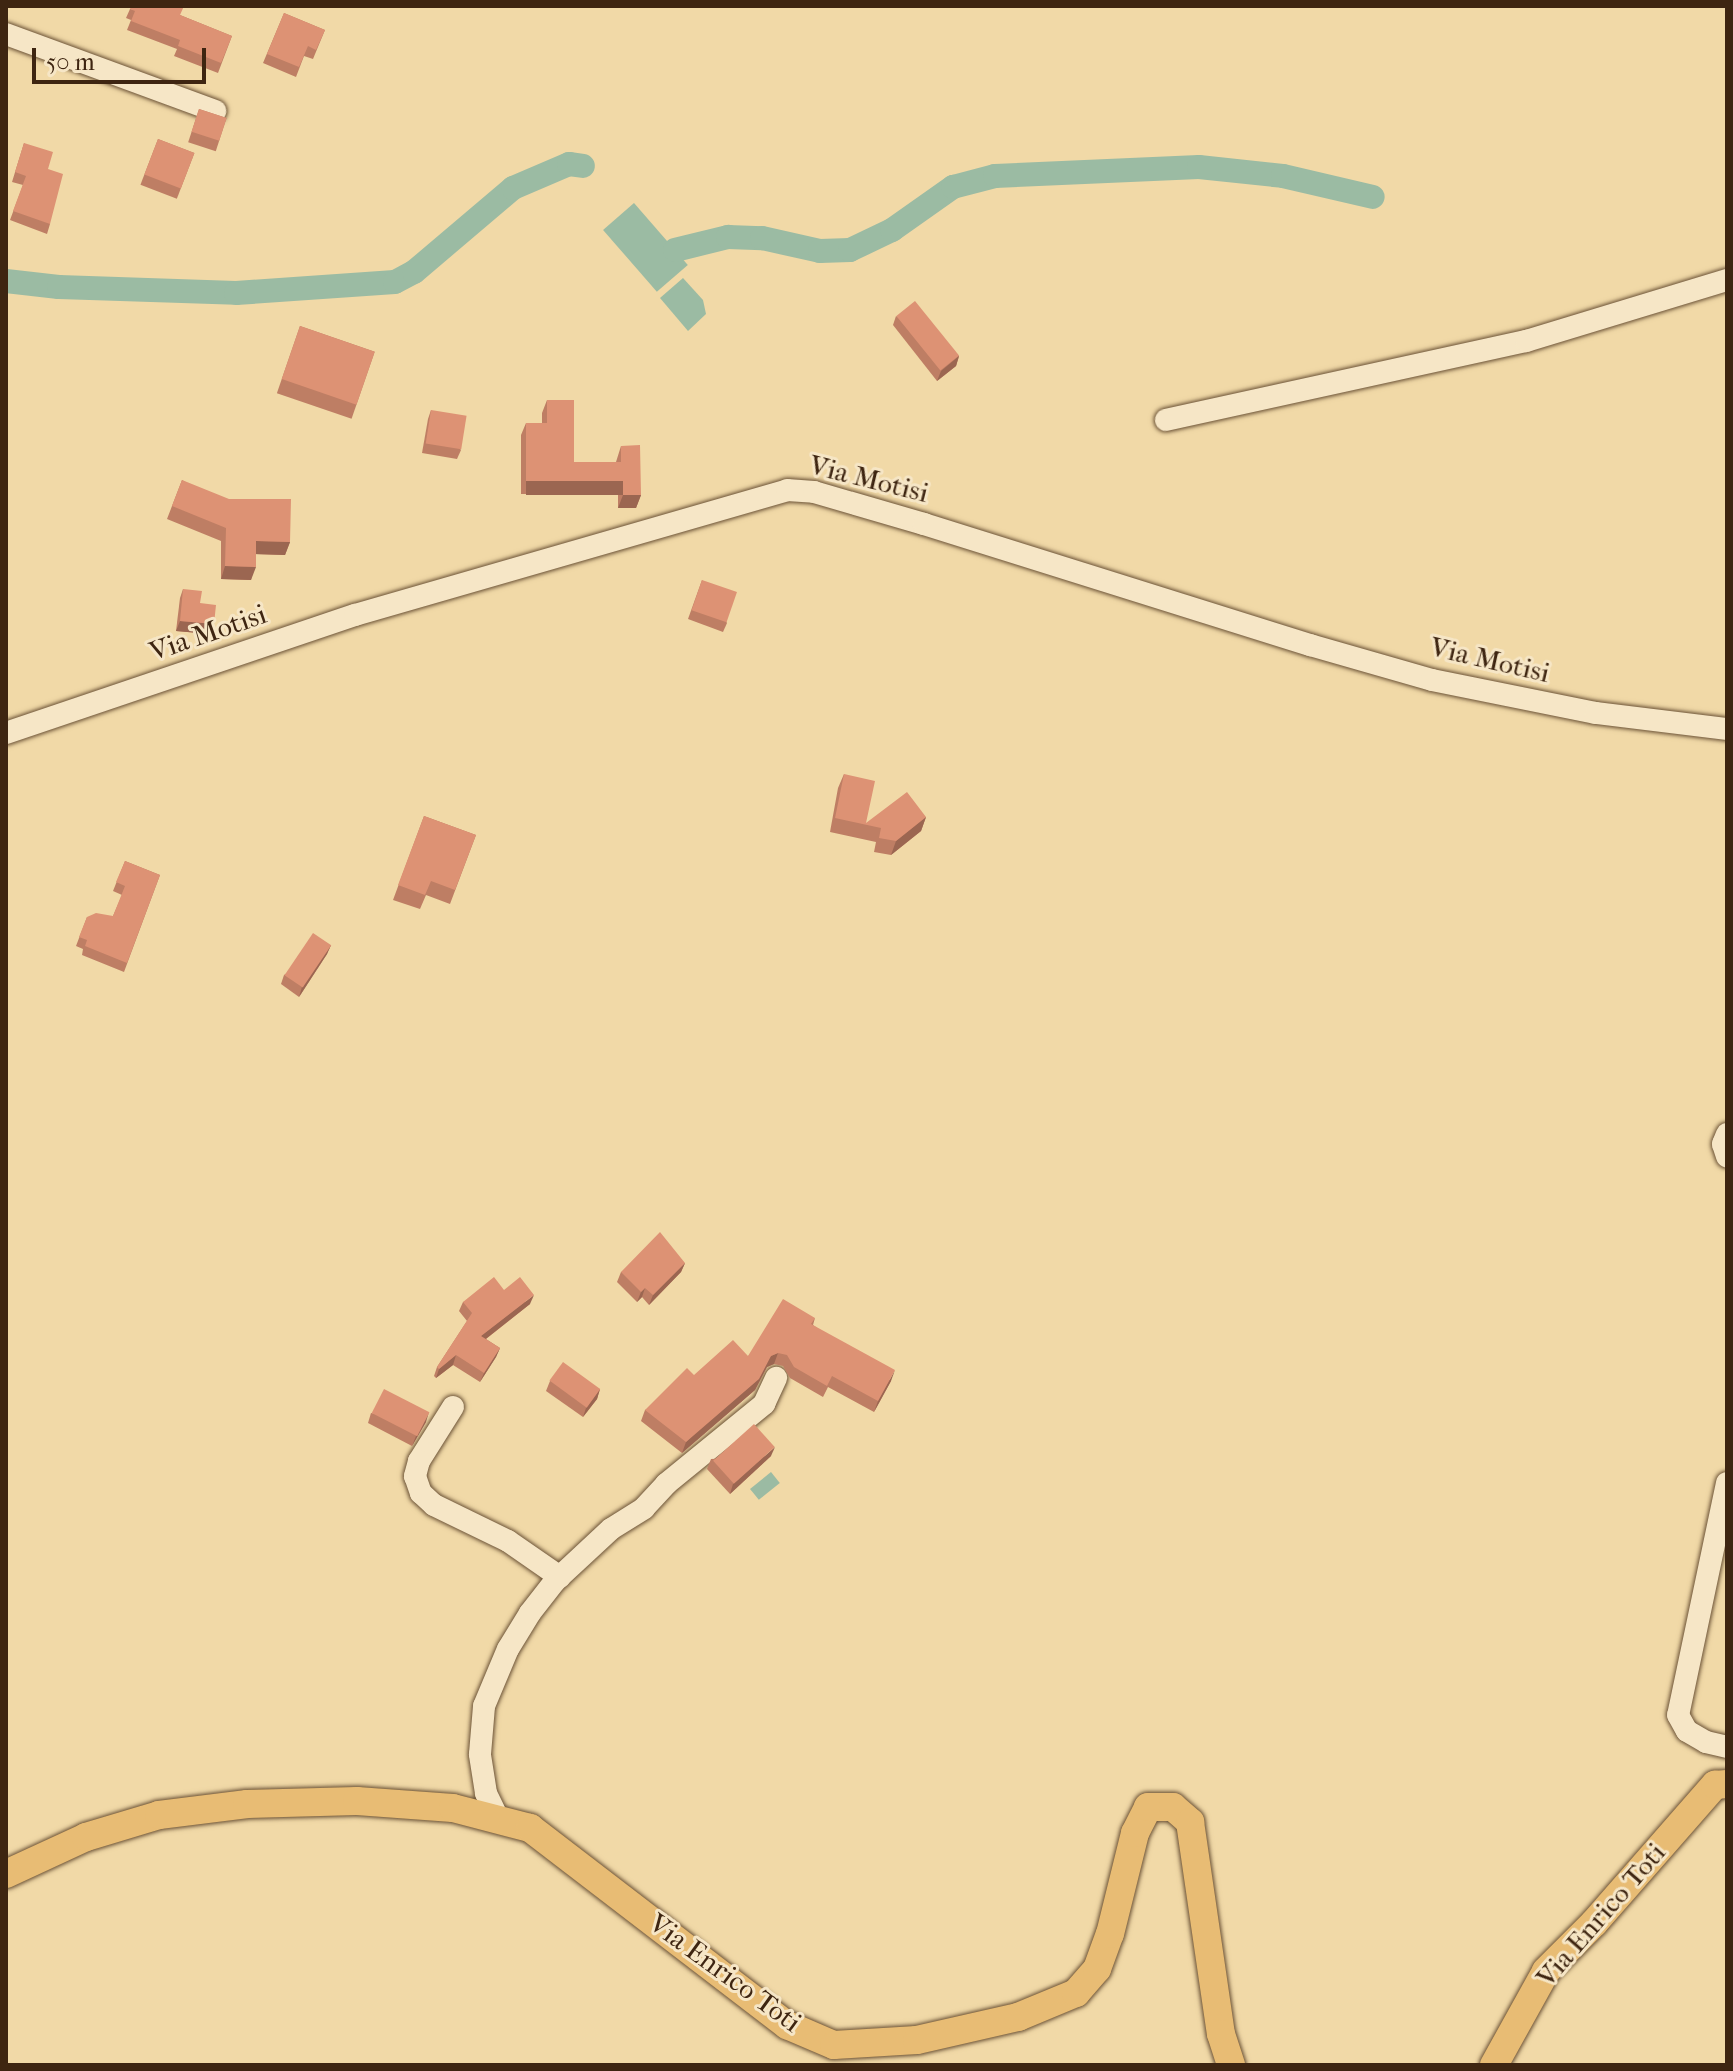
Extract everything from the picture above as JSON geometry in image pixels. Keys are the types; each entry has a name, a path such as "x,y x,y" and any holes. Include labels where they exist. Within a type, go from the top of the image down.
{"main road":[{"name":"Via Enrico Toti","path":"1494,2065 1546,1971 1594,1923 1715,1785 1727,1784"},
{"name":"Via Enrico Toti","path":"6,1874 86,1837 159,1815 247,1804 357,1801 453,1808 530,1828 787,2025 834,2045 917,2040 1018,2017 1076,1993 1097,1969 1110,1934 1135,1833 1148,1807 1173,1807 1190,1822 1221,2034 1231,2065"}],"street":[{"path":"6,34 215,111"},
{"path":"1166,420 1526,341 1727,280"},
{"name":"Via Motisi","path":"6,733 355,615 787,490 814,492 924,524 1432,680 1581,710 1727,729"},
{"path":"1727,1134 1723,1144 1727,1156"},
{"path":"499,1820 486,1793 480,1754 484,1706 508,1649 530,1613 560,1577 611,1529 644,1508 666,1484 764,1404 776,1378"},
{"path":"453,1407 419,1461 415,1476 421,1493 434,1505 508,1541 560,1577"},
{"path":"1727,1483 1678,1715 1687,1731 1706,1742 1727,1747"}],"shaded area":[{"path":"634,203 688,265 657,292 603,230"},
{"path":"683,278 703,300 706,314 688,331 660,298"},
{"path":"771,1472 780,1483 759,1500 750,1489"}],"building":[{"path":"131,6 184,6 180,15 232,36 221,63 178,46 180,40 131,21 135,11 130,9"},
{"path":"284,13 325,30 316,50 308,46 299,67 267,54"},
{"path":"199,109 227,118 219,141 192,132"},
{"path":"158,139 194,153 181,188 144,174"},
{"path":"24,143 53,152 48,169 63,174 50,224 13,211 26,176 15,172"},
{"path":"915,301 959,355 940,371 896,316"},
{"path":"300,326 375,352 356,405 282,379"},
{"path":"547,400 574,400 574,462 621,462 621,446 640,445 641,495 623,495 623,481 526,481 526,423 547,423"},
{"path":"431,410 467,416 461,449 426,444"},
{"path":"182,480 229,499 291,499 290,542 256,541 256,567 225,566 226,528 172,506"},
{"path":"702,580 737,592 727,622 692,610"},
{"path":"183,589 202,591 200,603 216,605 214,624 180,621"},
{"path":"844,774 875,781 866,823 907,792 926,817 896,841 879,838 881,828 835,818"},
{"path":"424,816 476,835 455,890 431,881 425,895 398,885"},
{"path":"125,861 160,875 127,963 85,946 87,940 79,937 87,917 96,913 113,916 125,886 116,882"},
{"path":"313,933 331,945 303,988 284,975"},
{"path":"660,1232 685,1263 653,1295 645,1288 641,1292 621,1272"},
{"path":"494,1277 504,1290 520,1277 534,1295 481,1336 500,1348 484,1373 456,1355 439,1369 437,1367 472,1313 463,1302"},
{"path":"783,1299 815,1318 811,1324 895,1370 878,1401 832,1376 827,1386 794,1367 787,1355 778,1353 771,1356 759,1379 686,1442 645,1410 687,1368 694,1375 733,1340 748,1356"},
{"path":"563,1362 600,1389 587,1408 549,1381"},
{"path":"384,1389 429,1412 417,1436 372,1413"},
{"path":"754,1424 775,1447 734,1484 713,1461"}],"waterway":[{"path":"6,281 59,287 236,293 395,282 414,272 513,188 569,164 583,166"},
{"path":"675,250 728,237 762,238 820,251 850,250 892,230 953,187 995,176 1199,167 1283,176 1373,197"}]}
